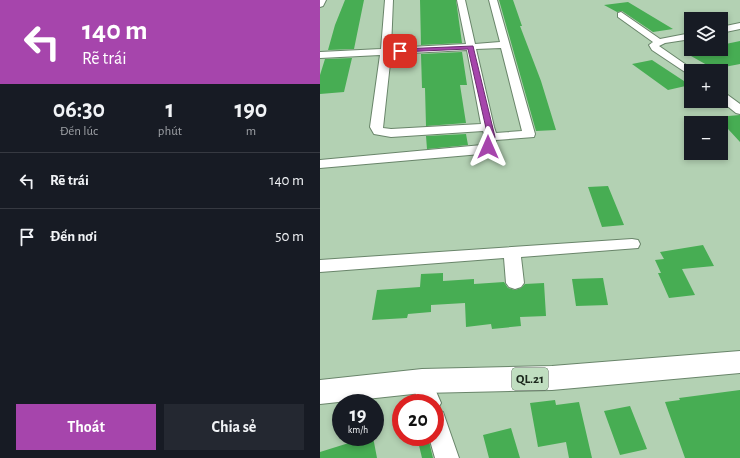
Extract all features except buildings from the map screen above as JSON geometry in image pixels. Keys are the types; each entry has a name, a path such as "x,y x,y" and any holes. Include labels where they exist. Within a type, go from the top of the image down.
{"highway":[{"name":"QL.21","path":"320,392 426,392 552,378 740,362"}],"street":[{"path":"320,4 322,0"},
{"path":"389,0 386,51 376,127 378,131 490,132 529,134 493,0"},
{"path":"320,164 481,150 488,147 490,132 461,0"},
{"path":"621,15 659,42"},
{"path":"728,29 740,26"},
{"path":"684,37 659,42 654,45 655,48 684,68"},
{"path":"320,55 504,45"},
{"path":"728,101 740,110"},
{"path":"320,266 632,244"},
{"path":"512,252 515,283"},
{"path":"443,446 447,458"}],"route":[{"path":"400,51 471,47 491,137 488,147"}]}
